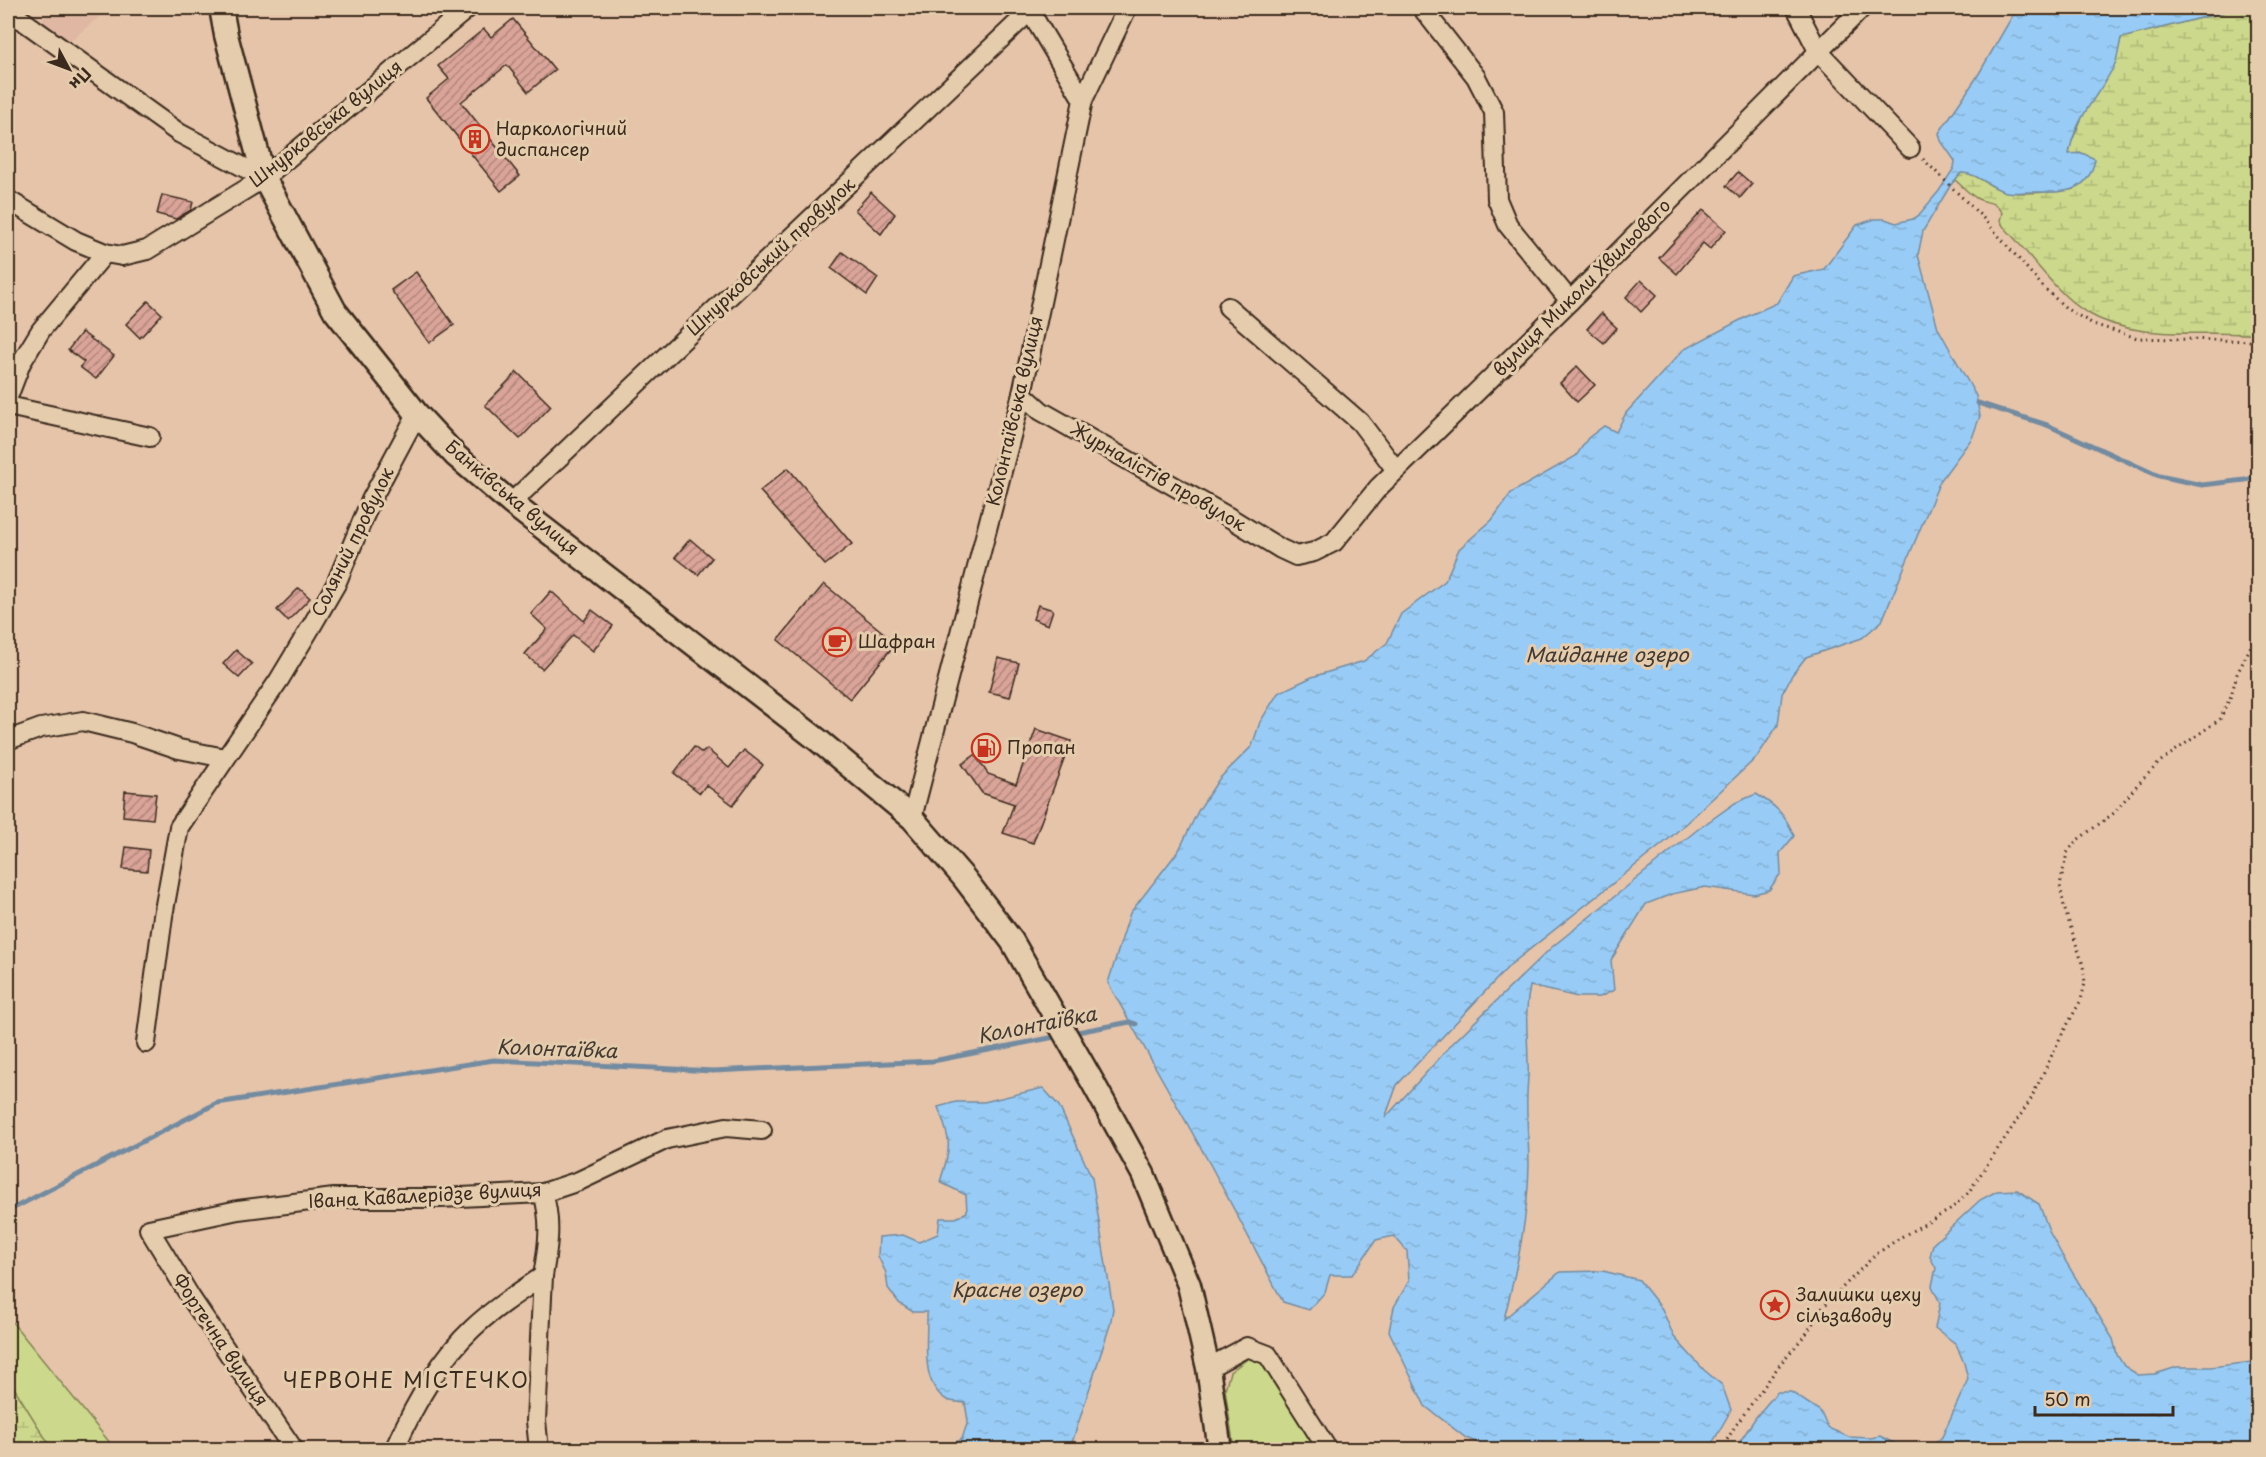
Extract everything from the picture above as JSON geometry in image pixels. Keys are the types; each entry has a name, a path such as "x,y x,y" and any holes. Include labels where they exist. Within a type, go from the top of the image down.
{"main road":[{"name":"Банківська вулиця","path":"221,8 264,178 335,312 417,414 456,456 511,503 818,740 912,818 964,878 1012,941 1143,1174 1189,1285 1208,1368 1220,1449"}],"street":[{"name":"Шнурковська вулиця","path":"105,253 122,256 147,250 264,178 468,8"},
{"name":"Колонтаївська вулиця","path":"912,818 1022,394 1083,100 1127,8"},
{"path":"1422,8 1476,77 1494,112 1497,199 1501,212 1508,225 1570,301"},
{"path":"1796,8 1818,51 1910,148"},
{"name":"вулиця Миколи Хвильового","path":"1296,556 1314,552 1334,542 1378,488 1570,301 1862,8"},
{"path":"1029,9 1083,100"},
{"name":"Шнурковський провулок","path":"511,503 1029,9"},
{"path":"8,10 179,133 264,178"},
{"path":"8,200 76,241 105,253 41,330 21,363 8,397"},
{"path":"1228,307 1360,422 1396,470"},
{"name":"Журналістів провулок","path":"1022,394 1041,411 1296,556"},
{"path":"8,406 150,437"},
{"name":"Соляний провулок","path":"146,1043 163,916 179,826 279,680 336,584 371,500 417,414"},
{"path":"8,740 41,728 83,721 132,733 179,749 225,758"},
{"name":"Івана Кавалерідзе вулиця","path":"149,1229 238,1210 334,1198 440,1198 543,1193 579,1181 667,1139 726,1128 762,1130"},
{"path":"539,1449 536,1421 543,1276 550,1229 550,1219 543,1193"},
{"name":"Фортечна вулиця","path":"149,1229 190,1298 294,1449"},
{"path":"394,1449 423,1393 446,1358 497,1308 543,1276"},
{"path":"1208,1368 1247,1347 1268,1355 1328,1449"}],"path":[{"path":"1910,148 1983,218 2045,289 2067,309 2093,324 2137,338 2259,341"},
{"path":"1721,1449 1781,1363 1806,1334 1823,1307 1875,1255 1950,1209 1968,1193 2030,1101 2081,1000 2085,983 2083,965 2064,907 2060,885 2067,853 2076,841 2114,813 2161,761 2220,719 2231,696 2236,674 2250,648 2259,624"}],"shaded area":[{"path":"56,8 110,8 64,46 42,19"}],"green space":[{"path":"2240,8 2258,8 2258,257 2253,266 2252,278 2258,285 2258,335 2170,333 2127,328 2106,322 2075,304 2053,283 2003,226 2000,220 2002,213 1996,206 1975,197 1955,180 1961,173 1967,173 1998,189 2018,193 2074,189 2069,154 2071,143 2087,106 2114,65 2121,38"},
{"path":"8,1317 115,1449 8,1449"},
{"path":"1254,1354 1266,1359 1320,1449 1234,1449 1225,1389 1230,1372"},
{"path":"8,1378 52,1449 8,1449"}],"water":[{"name":"Майданне озеро","path":"2017,8 2240,8 2121,38 2114,66 2082,118 2072,141 2069,154 2082,153 2095,159 2086,180 2080,186 2052,192 2009,192 1998,189 1972,175 1961,173 1950,186 1923,231 1918,255 1938,328 1976,396 1980,416 1972,438 1940,481 1882,621 1862,638 1806,657 1792,675 1782,694 1778,725 1757,757 1670,838 1510,965 1397,1085 1385,1118 1454,1042 1552,947 1697,830 1735,803 1756,794 1769,802 1783,816 1794,836 1780,853 1781,873 1769,890 1754,894 1705,887 1672,894 1646,904 1611,960 1614,990 1600,997 1578,997 1530,986 1527,1006 1528,1185 1521,1243 1504,1319 1560,1272 1603,1271 1639,1280 1662,1309 1674,1337 1704,1370 1722,1385 1731,1410 1709,1449 1493,1449 1466,1438 1425,1406 1389,1331 1394,1307 1409,1281 1407,1251 1394,1236 1376,1240 1352,1275 1330,1275 1325,1292 1309,1310 1283,1302 1211,1166 1108,983 1130,913 1179,850 1198,811 1219,779 1252,746 1260,722 1278,693 1312,677 1364,661 1387,643 1401,614 1445,581 1459,549 1492,520 1511,493 1576,456 1588,438 1604,426 1616,432 1626,413 1683,350 1777,303 1793,276 1824,269 1857,225 1875,219 1885,219 1896,223 1918,216 1954,168 1955,161 1941,141 1939,133 1977,77"},
{"name":"Красне озеро","path":"1043,1088 1059,1106 1092,1178 1113,1309 1110,1325 1070,1449 943,1449 962,1439 968,1421 965,1403 947,1400 938,1393 932,1383 926,1347 927,1312 913,1312 899,1303 888,1288 886,1273 878,1256 879,1237 903,1235 919,1242 938,1234 940,1218 956,1218 967,1212 966,1195 940,1182 948,1152 948,1137 938,1107 956,1102 984,1102"},
{"path":"2017,1190 2039,1204 2050,1233 2113,1339 2117,1355 2124,1366 2138,1375 2155,1374 2177,1367 2211,1367 2252,1362 2258,1366 2255,1381 2258,1401 2258,1449 1929,1449 1942,1437 1968,1379 1956,1344 1935,1328 1940,1303 1932,1286 1936,1268 1930,1257 1933,1244 1980,1200 1997,1191"},
{"path":"1777,1392 1791,1392 1820,1411 1828,1428 1849,1437 1880,1436 1905,1449 1735,1449 1756,1417"}],"building":[{"name":"Наркологічний диспансер","path":"513,19 555,70 528,92 507,65 461,102 520,176 501,191 426,98 449,79 438,66 484,29 491,37"},
{"path":"1738,172 1752,184 1740,198 1726,186"},
{"path":"871,192 895,214 881,234 855,210"},
{"path":"162,195 193,202 191,210 176,219 157,214"},
{"path":"1703,210 1726,230 1710,249 1703,243 1677,274 1659,258"},
{"path":"842,252 878,278 867,295 831,268"},
{"path":"416,272 454,325 429,343 391,290"},
{"path":"1641,280 1657,295 1641,312 1626,297"},
{"path":"148,301 162,314 140,338 126,324"},
{"path":"1601,313 1617,328 1604,343 1587,329"},
{"path":"82,332 114,356 96,379 80,367 84,362 68,350"},
{"path":"1577,366 1595,385 1577,402 1560,383"},
{"path":"517,372 551,406 520,439 485,405"},
{"path":"788,468 852,544 825,565 760,491"},
{"path":"690,539 712,558 698,575 675,557"},
{"name":"Шафран","path":"824,584 896,643 850,699 778,640"},
{"path":"299,588 310,598 288,621 277,610"},
{"path":"551,591 584,621 592,610 613,626 593,651 573,635 542,669 525,654 547,629 531,614"},
{"path":"1038,605 1053,610 1048,625 1033,619"},
{"path":"236,650 252,664 239,678 223,664"},
{"path":"998,658 1019,663 1010,697 989,692"},
{"path":"1036,729 1071,741 1033,843 1003,833 1014,804 982,793 962,764 975,755 988,774 1016,784"},
{"path":"694,747 702,753 707,749 729,768 744,750 763,765 733,805 706,785 700,793 674,773"},
{"path":"125,791 156,794 153,819 123,816"},
{"path":"126,847 149,850 147,871 123,869"}],"waterway":[{"path":"1978,403 2047,425 2159,476 2202,485 2258,477"},
{"name":"Колонтаївка","path":"1072,1033 1130,1022 1136,1024"},
{"name":"Колонтаївка","path":"8,1211 217,1103 494,1060 713,1071 933,1061 1060,1036"}],"place":[{"name":"Наркологічний диспансер","path":"475,139"},
{"name":"Шафран","path":"837,642"},
{"name":"Пропан","path":"986,748"},
{"name":"Залишки цеху сільзаводу","path":"1775,1305"}],"district":[{"name":"ЧЕРВОНЕ МІСТЕЧКО","path":"406,1381"}]}
